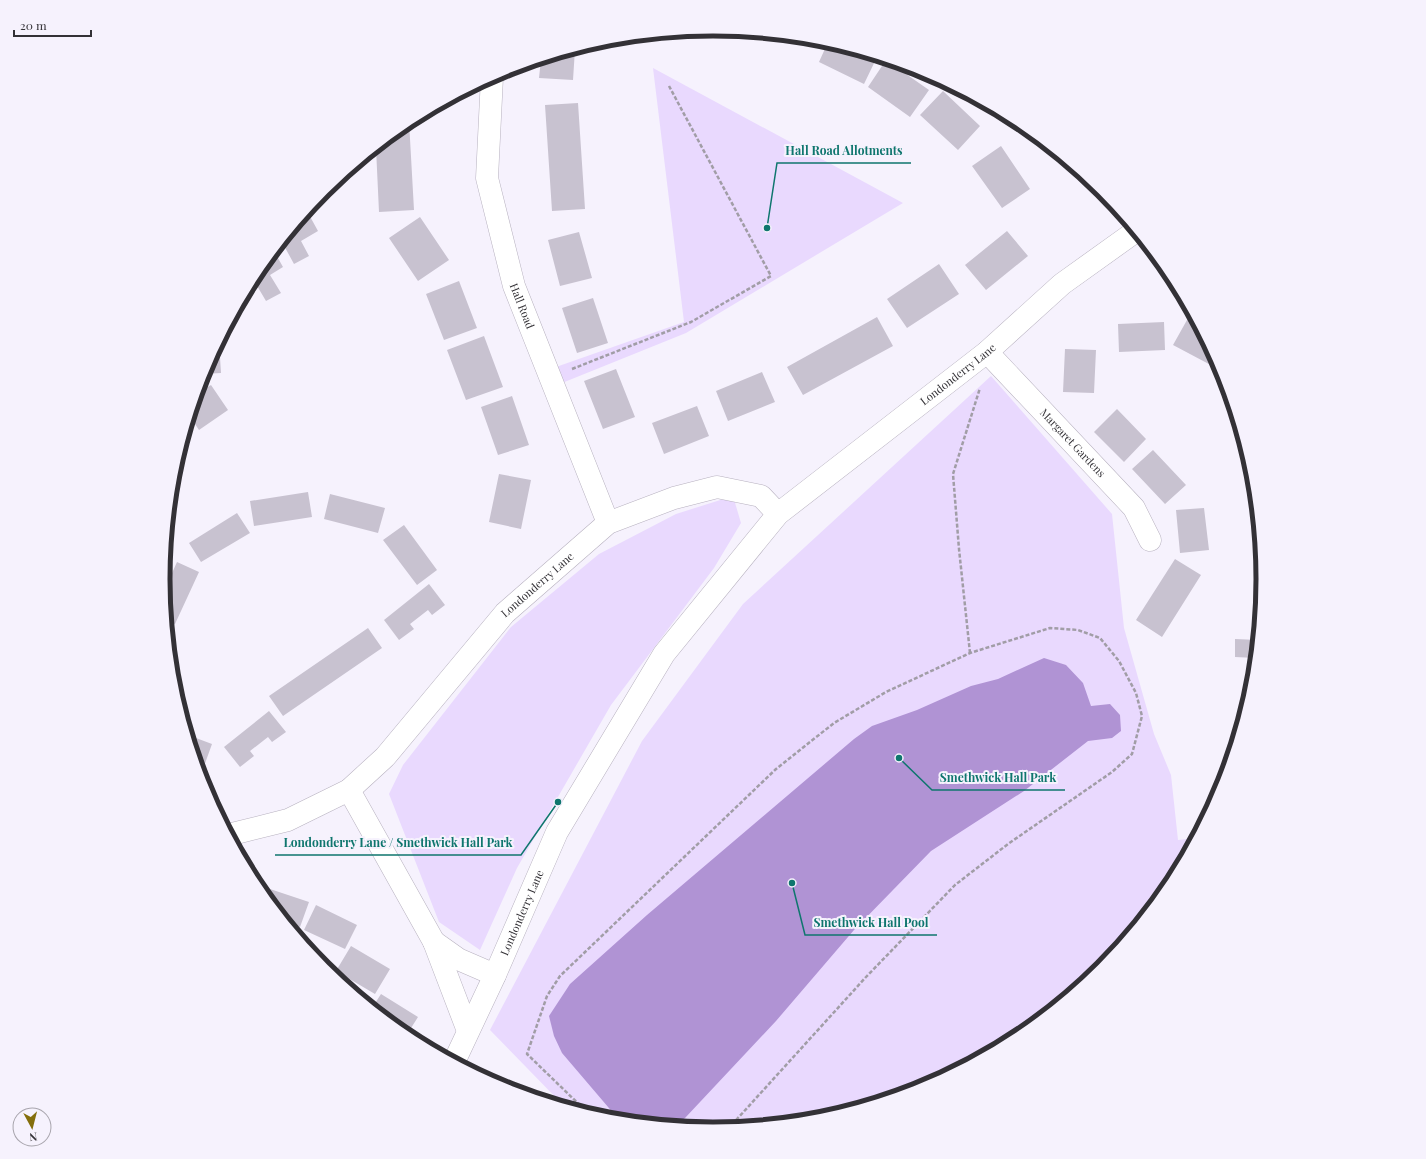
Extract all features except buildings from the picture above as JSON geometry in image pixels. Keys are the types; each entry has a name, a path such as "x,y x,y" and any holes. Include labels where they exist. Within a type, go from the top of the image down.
{"street":[{"name":"Hall Road","path":"492,83 487,178 514,286 608,523"},
{"name":"Londonderry Lane","path":"456,1058 495,974 557,832 664,654 778,514 987,352 1062,284 1132,234"},
{"name":"Margaret Gardens","path":"987,352 1134,508 1150,540"},
{"name":"Londonderry Lane","path":"233,834 288,820 349,790 385,757 506,613 608,523 674,498 717,487 761,496 778,514"},
{"path":"349,790 434,942 468,1031"},
{"path":"434,942 458,959 495,974"}],"path":[{"path":"550,378 691,322 771,276 670,86"},
{"path":"970,653 959,549 954,474 978,395 987,352"},
{"path":"581,1106 528,1054 547,996 560,976 776,769 834,723 880,696 970,653 1050,628 1078,630 1100,638 1119,661 1136,693 1142,716 1132,754 1112,772 1008,844 955,885 866,977 733,1122"}],"shaded area":[{"path":"653,68 903,203 686,333 562,383 556,367 684,322"},
{"path":"991,376 1112,514 1124,628 1154,734 1171,775 1178,840 1190,839 1165,881 1122,938 1071,988 1044,1011 985,1050 921,1082 888,1094 819,1113 749,1122 677,1122 642,1118 607,1113 558,1100 490,1030 642,741 743,604"},
{"path":"733,496 741,523 714,568 611,705 517,868 480,950 439,922 389,794 403,765 511,627 599,554 676,514"},
{"path":"1044,658 1066,665 1083,683 1091,706 1110,704 1120,715 1121,731 1112,738 1088,741 1024,791 931,851 854,930 776,1021 685,1118 677,1122 614,1114 562,1053 554,1036 549,1016 570,984 647,915 854,739 872,726 917,710 971,686 998,679"}],"place":[{"name":"Hall Road Allotments","path":"767,228"},
{"name":"Smethwick Hall Park","path":"899,758"},
{"name":"Londonderry Lane / Smethwick Hall Park","path":"558,802"},
{"name":"Smethwick Hall Pool","path":"792,883"}]}
